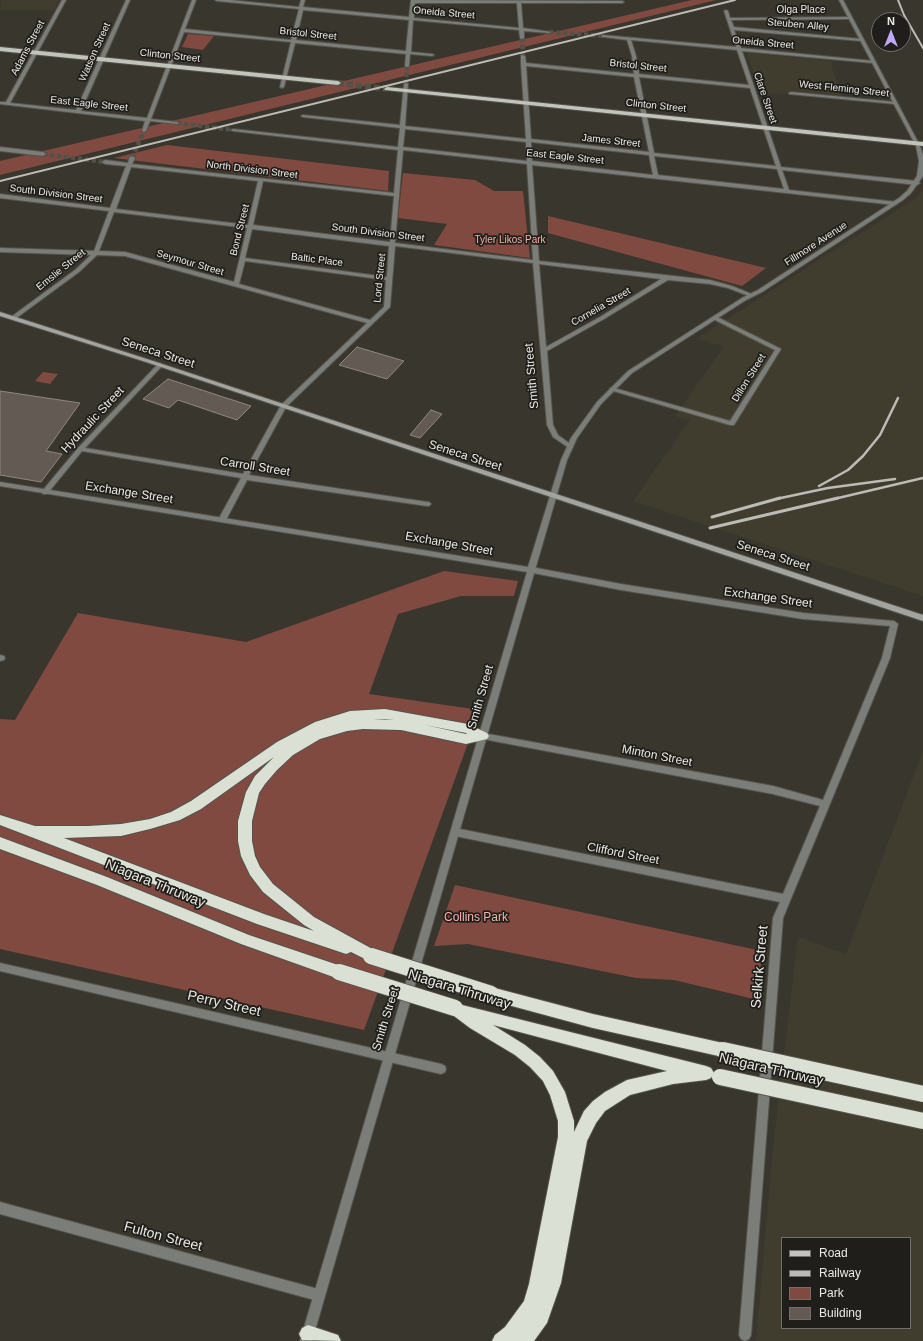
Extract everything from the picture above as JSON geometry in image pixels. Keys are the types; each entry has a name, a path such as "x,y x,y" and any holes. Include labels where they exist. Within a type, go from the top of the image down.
{"highway":[{"path":"35,832 88,832 121,830 150,824 175,816 196,805 281,745 302,733 319,725 350,716 386,714 407,717 468,729 483,736"},
{"path":"354,949 293,910 268,888 255,871 248,856 245,841 245,821 251,800 260,780 272,766 289,751 303,742 316,735 347,726 362,724 401,725 466,739 483,736"},
{"name":"Niagara Thruway","path":"2,821 35,832 262,920 491,994 594,1021 923,1094"},
{"name":"Niagara Thruway","path":"5,845 109,884 246,940 340,972 455,1008 477,1020 520,1050 543,1071 557,1092 566,1121 566,1137 538,1284 532,1305 511,1333 501,1341"},
{"name":"Niagara Thruway","path":"477,1020 713,1075 923,1121"},
{"path":"523,1341 541,1317 547,1300 552,1283 578,1141 590,1117 605,1101 627,1088 667,1078 713,1075"},
{"path":"307,1337 332,1341"}],"main road":[{"name":"Clinton Street","path":"0,49 338,83"},
{"name":"Clinton Street","path":"387,89 405,88 526,103 920,144"},
{"path":"0,314 13,318"},
{"name":"Seneca Street","path":"0,319 13,318 160,365 923,618"}],"street":[{"name":"Adams Street","path":"7,104 64,0"},
{"name":"Watson Street","path":"78,112 128,0"},
{"path":"144,131 194,0"},
{"name":"Oneida Street","path":"217,0 549,32"},
{"path":"282,87 303,0"},
{"path":"840,0 895,103 920,144 922,168 917,183"},
{"path":"407,66 413,1 622,3"},
{"path":"520,1 522,38"},
{"name":"Clare Street","path":"726,11 788,191"},
{"name":"Olga Place","path":"729,19 850,18"},
{"name":"Steuben Alley","path":"732,28 862,40"},
{"name":"Bristol Street","path":"182,30 432,54"},
{"name":"Oneida Street","path":"604,36 873,62"},
{"path":"629,39 634,56 636,75 656,176"},
{"name":"Smith Street","path":"307,1337 318,1295 531,570 564,460 571,446 551,432 536,263 523,56"},
{"name":"Bristol Street","path":"523,64 752,87"},
{"name":"Lord Street","path":"222,520 283,406 387,307 405,88"},
{"name":"West Fleming Street","path":"791,93 895,103"},
{"name":"East Eagle Street","path":"0,104 177,123"},
{"name":"James Street","path":"303,116 917,183"},
{"name":"East Eagle Street","path":"233,130 895,203"},
{"path":"0,149 43,154"},
{"name":"Emslie Street","path":"13,318 77,271 96,253 132,158"},
{"name":"North Division Street","path":"105,162 396,196"},
{"name":"Bond Street","path":"236,285 262,180"},
{"name":"Fillmore Avenue","path":"571,446 574,438 592,413 612,389 630,372 895,203 909,192 917,183"},
{"name":"South Division Street","path":"0,196 536,263 719,283 751,295"},
{"name":"Seymour Street","path":"0,250 125,254 371,322"},
{"name":"Baltic Place","path":"242,260 390,278"},
{"name":"Cornelia Street","path":"543,351 602,318 667,278"},
{"name":"Dillon Street","path":"612,389 732,424 778,349 715,318"},
{"name":"Hydraulic Street","path":"45,492 80,449 160,365"},
{"name":"Carroll Street","path":"80,449 245,477 427,504"},
{"name":"Exchange Street","path":"0,484 531,570 621,587 803,616 894,624"},
{"name":"Selkirk Street","path":"745,1335 778,918 886,658 894,624"},
{"name":"Minton Street","path":"483,736 774,790 826,804"},
{"name":"Clifford Street","path":"455,832 786,899"},
{"name":"Perry Street","path":"0,967 442,1069"},
{"name":"Fulton Street","path":"0,1208 318,1295"}],"shaded area":[{"path":"1,0 59,0 54,10 0,10"},
{"path":"747,53 832,61 832,68 842,96 808,93 807,96 770,93 760,94"},
{"path":"923,191 923,596 633,501 690,420 675,416 724,346 696,339 913,200"},
{"path":"923,751 923,1341 756,1341 773,1148 798,937 846,954"}],"green space":[{"path":"692,0 716,0 0,175 0,161"},
{"path":"188,34 214,36 203,50 182,47"},
{"path":"167,145 389,171 388,191 114,158"},
{"name":"Tyler Likos Park","path":"403,173 475,180 494,191 523,191 530,258 434,245 447,224 398,218"},
{"path":"548,216 766,268 742,286 548,233"},
{"path":"43,372 58,374 50,384 35,381"},
{"path":"444,571 518,581 514,596 461,596 398,614 369,694 480,710 364,1030 0,949 0,719 15,720 78,613 246,642"},
{"name":"Collins Park","path":"455,885 762,951 758,1000 674,980 636,978 468,944 434,946"}],"building":[{"path":"357,347 404,361 387,379 339,365"},
{"path":"168,379 251,406 237,420 178,400 169,408 143,399"},
{"path":"0,391 80,403 46,451 62,454 41,482 0,475"},
{"path":"431,410 442,414 420,438 410,435"}],"tunnel":[{"path":"549,32 604,36"},
{"path":"522,38 523,56"},
{"path":"406,84 407,66"},
{"path":"338,83 387,89"},
{"path":"177,123 233,130"},
{"path":"132,158 144,131"},
{"path":"43,154 105,162"}],"railway":[{"path":"0,181 735,0"},
{"path":"898,0 904,15 923,48"},
{"path":"819,486 848,470 863,456 880,435 898,398"},
{"path":"834,499 923,478"},
{"path":"778,499 828,488 895,479"},
{"path":"710,528 838,498"},
{"path":"712,517 778,499"}]}
